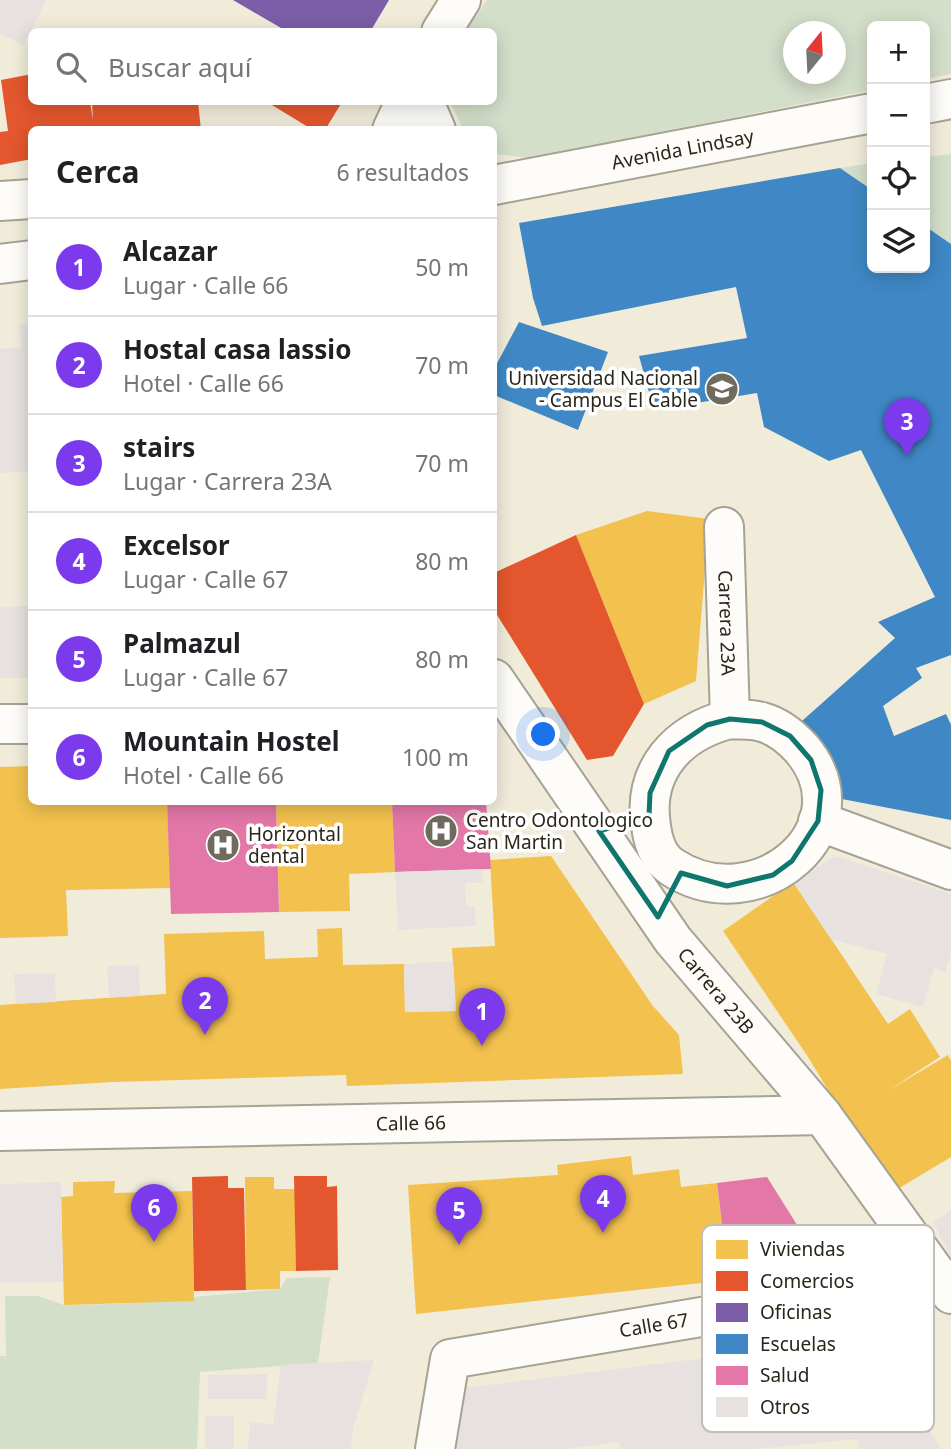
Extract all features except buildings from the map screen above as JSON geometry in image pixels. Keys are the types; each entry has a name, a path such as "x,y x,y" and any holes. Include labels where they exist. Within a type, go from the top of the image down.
{"street":[{"path":"444,28 461,0"},
{"path":"930,103 951,99"},
{"path":"394,126 404,105"},
{"path":"425,105 434,126"},
{"name":"Avenida Lindsay","path":"497,183 867,114"},
{"path":"497,169 532,176"},
{"path":"0,201 28,199"},
{"path":"0,264 28,260"},
{"name":"Carrera 23A","path":"724,527 730,719"},
{"name":"Carrera 23B","path":"497,683 673,940 822,1115 902,1225"},
{"path":"730,719 762,722 790,736 811,760 821,790 818,821 807,843 792,861 773,875 751,883 727,886 703,882 667,864 657,851 649,816 650,793 657,771 669,751 697,730 730,719"},
{"path":"0,724 28,724"},
{"path":"599,831 649,816"},
{"path":"818,821 951,870"},
{"path":"658,917 681,873"},
{"name":"Calle 66","path":"0,1131 822,1115"},
{"name":"Carrera 23B","path":"934,1269 946,1286"},
{"name":"Calle 67","path":"436,1449 450,1359 702,1322"}],"highlighted area":[{"path":"730,719 762,722 790,736 811,760 821,790 818,821 792,861 773,875 727,886 681,873 658,917 599,831 649,816 650,793 669,751 707,725"}],"green space":[{"path":"487,0 951,0 951,74 930,78 930,21 867,21 867,91 529,158 497,154 497,126 462,126 451,105 497,105 497,28 468,28"},
{"path":"951,154 951,244 930,229 930,156"},
{"path":"867,164 867,187 840,168"},
{"path":"330,1277 318,1363 200,1372 197,1449 0,1449 0,1356 6,1356 5,1296 38,1296 64,1305 117,1304 280,1289 287,1278"}],"place":[{"name":"Universidad Nacional - Campus El Cable","path":"722,389"},
{"name":"stairs","path":"907,456"},
{"name":"Centro Odontologico San Martin","path":"441,831"},
{"name":"Horizontal dental","path":"223,845"},
{"name":"Hostal casa lassio","path":"205,1035"},
{"name":"Alcazar","path":"482,1046"},
{"name":"Excelsor","path":"603,1233"},
{"name":"Mountain Hostel","path":"154,1242"},
{"name":"Palmazul","path":"459,1245"}]}
